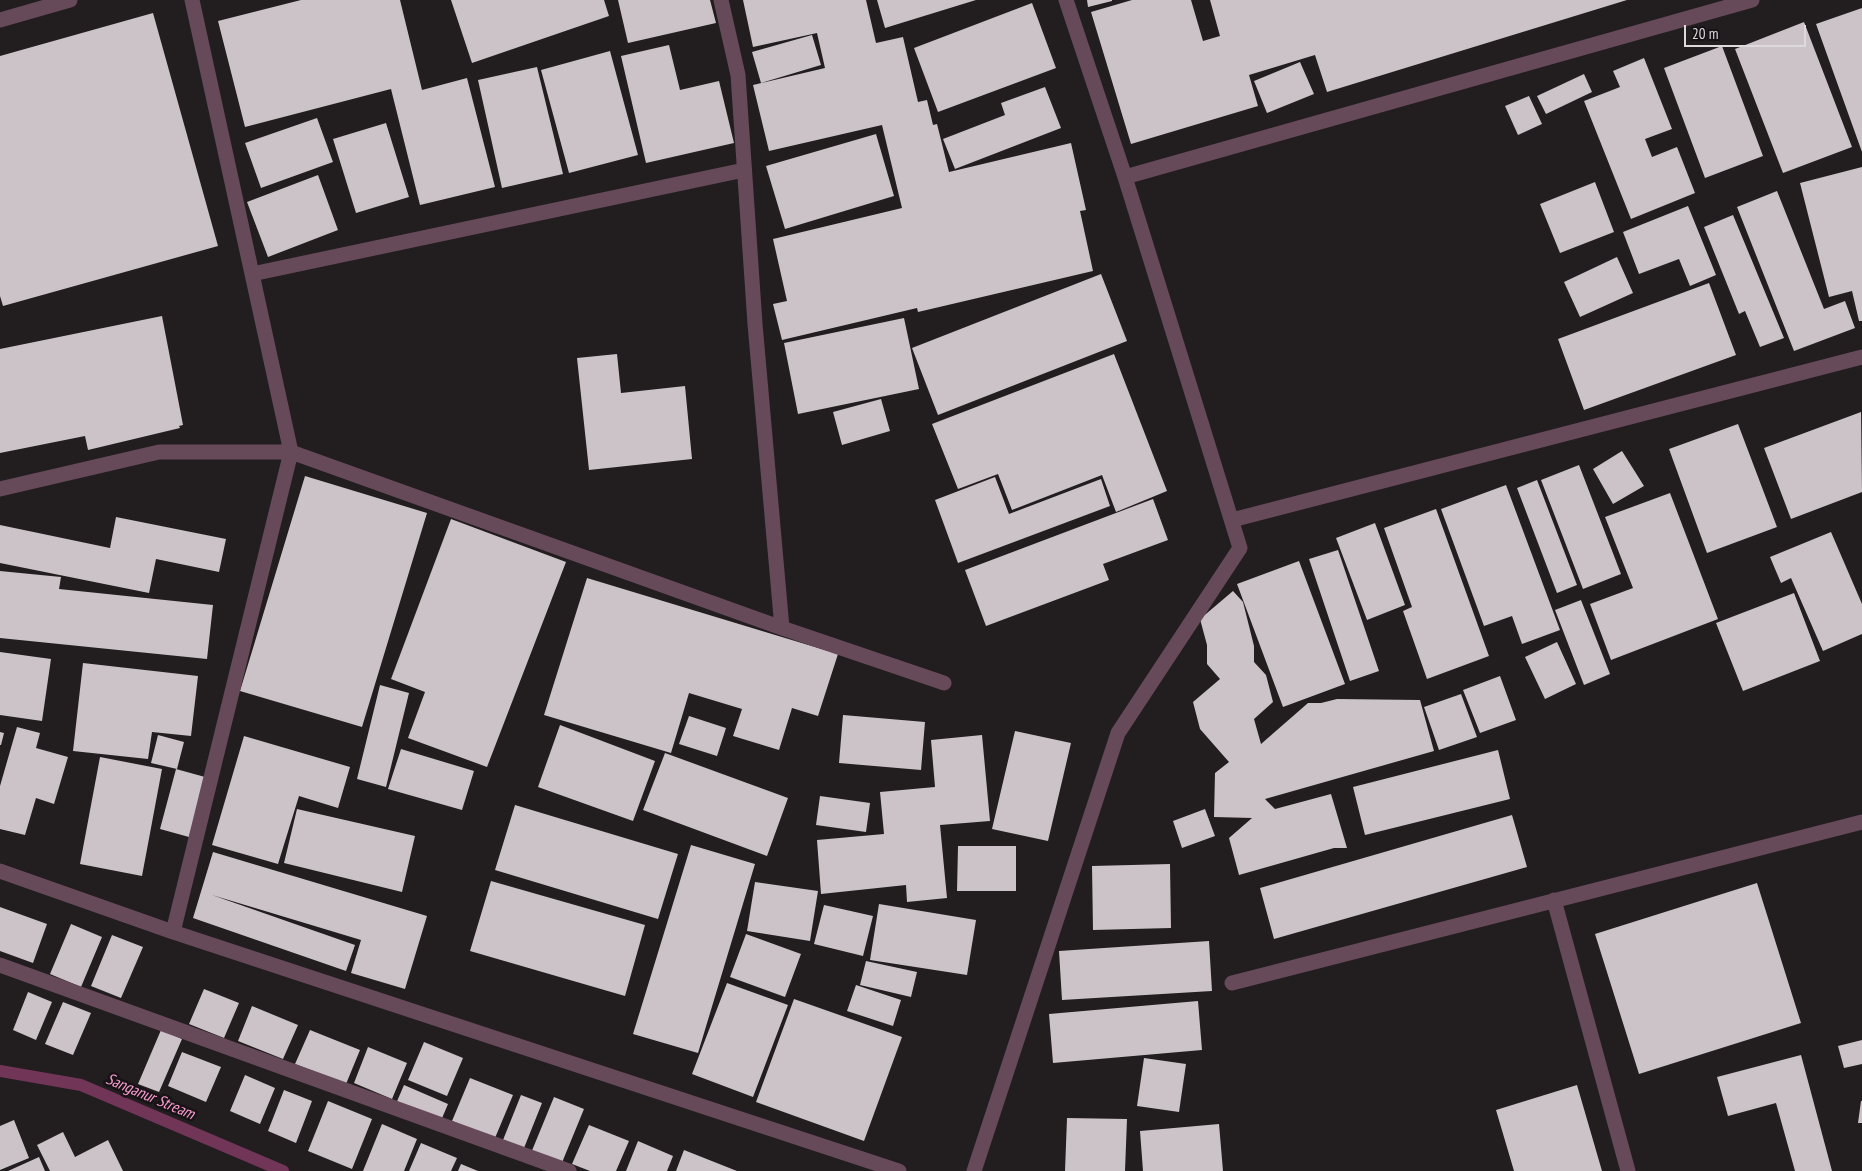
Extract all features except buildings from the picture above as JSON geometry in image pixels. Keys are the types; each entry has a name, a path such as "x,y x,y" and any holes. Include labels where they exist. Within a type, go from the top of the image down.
{"street":[{"path":"0,20 70,0"},
{"path":"173,932 291,452 192,0"},
{"path":"721,0 738,75 756,334 782,628"},
{"path":"974,1171 1118,733 1240,548 1125,177 1066,0"},
{"path":"1125,177 1752,0"},
{"path":"252,274 744,170"},
{"path":"1232,520 1862,356"},
{"path":"0,489 159,452 291,452 782,628 944,683"},
{"path":"1232,982 1862,822"},
{"path":"0,871 173,932 899,1171"},
{"path":"1554,900 1628,1171"},
{"path":"0,965 569,1171"}],"waterway":[{"name":"Sanganur Stream","path":"0,1071 81,1085 283,1171"}]}
